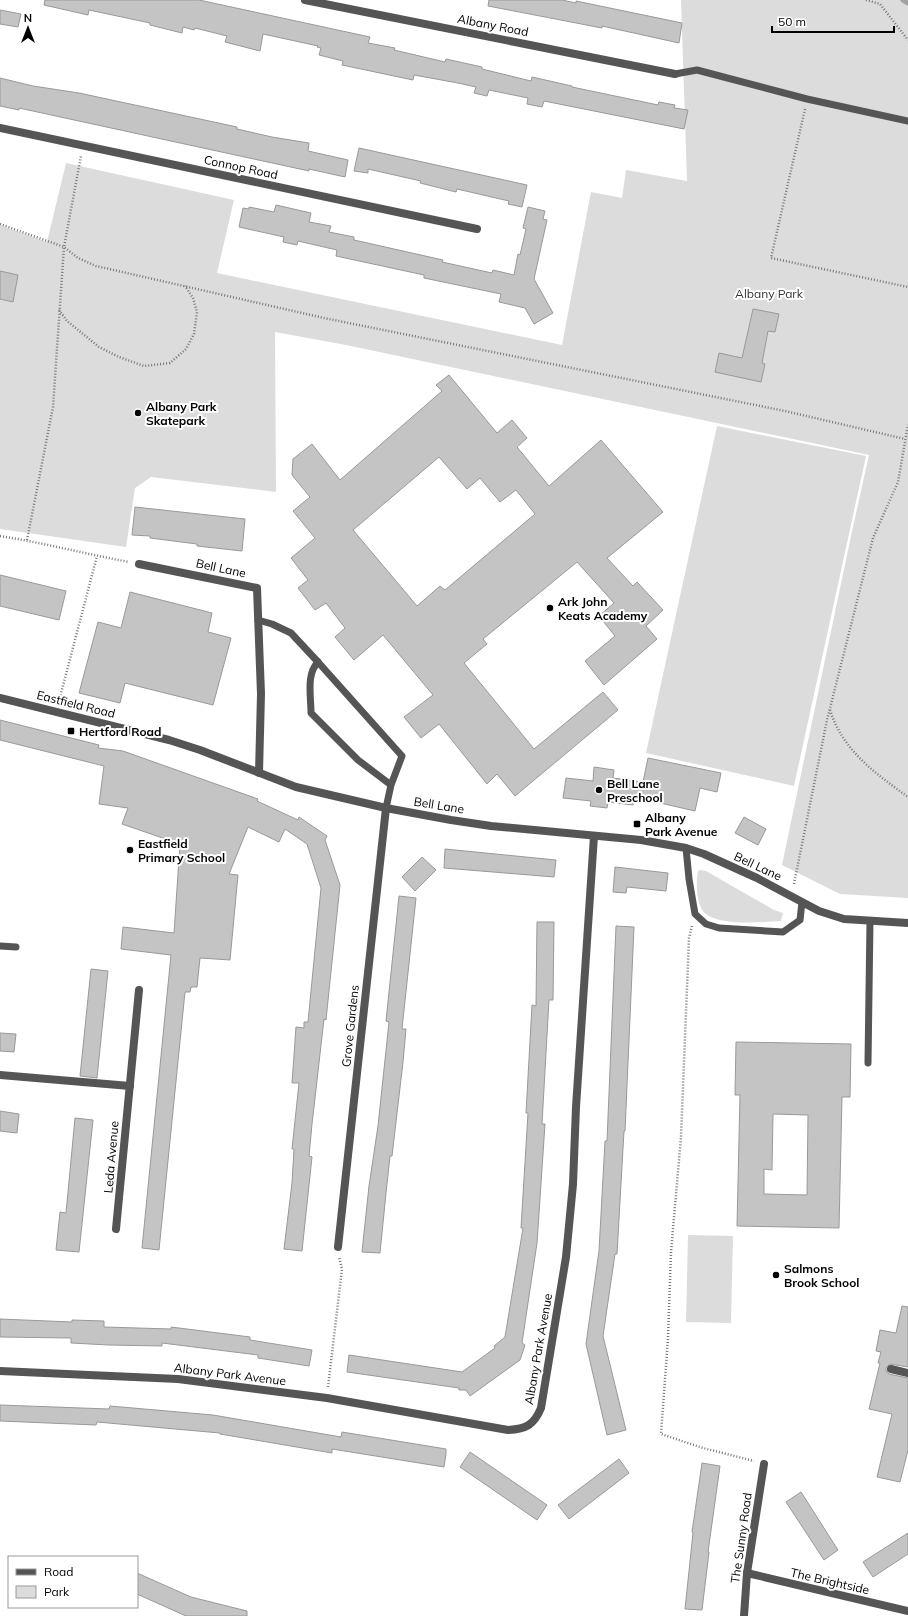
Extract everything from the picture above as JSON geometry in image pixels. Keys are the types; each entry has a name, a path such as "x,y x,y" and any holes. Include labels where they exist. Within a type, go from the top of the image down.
{"street":[{"name":"Albany Road","path":"305,0 675,74"},
{"name":"Connop Road","path":"0,128 477,229"},
{"name":"Bell Lane","path":"139,564 257,588 261,694 259,773 296,787 386,808 451,820 491,826 666,843 704,854 757,878 819,911 844,919 908,923"},
{"name":"Eastfield Road","path":"0,698 169,740 200,750 259,773"},
{"name":"Grove Gardens","path":"338,1247 386,808"},
{"name":"Albany Park Avenue","path":"0,1371 178,1379 327,1398 508,1430 528,1426 536,1419 541,1408 566,1257 573,1184 576,1107 594,836"},
{"name":"Leda Avenue","path":"116,1229 139,990"},
{"path":"0,1075 130,1086"},
{"path":"891,1370 908,1373"},
{"name":"The Sunny Road","path":"744,1616 747,1573 764,1464"},
{"name":"The Brightside","path":"747,1573 908,1612"}],"lane":[{"path":"675,74 697,70 807,99 908,121"},
{"path":"258,620 272,624 291,633 402,756 391,785 386,808"},
{"path":"318,662 312,667 310,682 311,712 358,760 391,785"},
{"path":"686,848 687,864 696,914 706,924 720,928 783,932 800,920 802,902"},
{"path":"868,1063 870,921"},
{"path":"0,946 16,947"}],"path":[{"path":"866,0 880,4 908,40"},
{"path":"880,4 881,0"},
{"path":"807,99 771,258 908,287"},
{"path":"27,540 53,407 64,247 83,146"},
{"path":"0,224 64,247 78,258 96,266 218,295 784,411 905,439"},
{"path":"59,310 67,321 99,347 119,357 144,366 170,363 186,349 194,334 197,312 192,298 184,286"},
{"path":"791,896 830,710 873,538 898,482 908,425"},
{"path":"0,536 27,540 139,564"},
{"path":"56,711 96,556"},
{"path":"830,710 834,723 850,747 868,768 908,797"},
{"path":"696,914 689,938 681,1137 671,1252 668,1338 661,1434 703,1448 764,1464"},
{"path":"327,1398 342,1270 338,1247"}],"green space":[{"name":"Albany Park","path":"681,0 908,0 908,898 840,894 782,865 869,455 346,345 275,332 276,492 151,477 135,488 126,547 0,529 0,225 47,242 66,163 234,200 217,273 562,345 591,192 622,198 626,170 687,181"},
{"path":"717,426 866,456 794,786 646,753"},
{"path":"698,871 706,871 774,910 783,913 781,921 740,922 728,921 709,916 703,911 698,897 697,875"},
{"path":"688,1235 733,1236 731,1323 686,1322"}],"building":[{"path":"45,0 199,0 370,37 368,43 395,48 394,50 445,62 446,59 482,67 482,69 531,81 532,77 658,105 659,102 675,105 674,108 688,110 684,129 544,101 542,107 527,104 528,98 489,90 487,96 474,93 476,87 458,83 414,75 413,80 342,65 343,61 319,55 321,48 317,47 318,46 263,34 260,51 225,42 227,36 195,28 194,30 183,27 182,33 150,25 150,23 89,10 88,15 44,5"},
{"path":"489,0 562,0 576,3 576,1 682,23 679,43 602,26 602,28 488,6"},
{"path":"0,10 21,14 18,27 0,24"},
{"path":"0,78 33,86 79,93 237,127 237,129 272,137 309,143 308,151 348,160 345,177 309,169 309,171 19,108 19,110 0,106"},
{"path":"359,148 527,185 522,207 508,204 509,201 457,189 456,192 420,183 421,181 368,169 368,173 354,171"},
{"path":"276,205 311,213 309,222 331,226 329,232 354,237 354,240 443,260 442,262 492,273 493,270 514,275 518,254 520,255 526,229 523,228 528,207 545,211 543,219 547,220 534,279 553,313 534,324 525,308 499,302 501,294 424,278 424,275 336,256 337,250 298,241 297,245 283,242 284,237 239,227 243,208 249,209 249,207 274,212"},
{"path":"0,271 18,275 13,302 0,299"},
{"path":"753,309 779,314 775,332 768,331 762,363 765,364 761,382 715,372 719,353 742,358"},
{"path":"449,375 497,433 512,420 527,438 517,447 549,486 601,440 663,512 607,558 633,586 637,582 663,610 646,626 657,639 604,685 585,661 615,636 599,616 614,603 577,562 483,639 487,644 464,663 534,749 603,692 618,710 515,796 497,774 487,784 439,724 421,738 404,717 433,695 383,635 354,660 335,637 345,628 326,603 315,610 298,588 308,580 291,558 315,538 293,511 310,497 292,475 293,459 312,444 340,480 442,391 436,385","holes":["439,457 467,489 480,478 500,502 516,490 535,514 445,590 440,586 417,606 353,530"]},
{"path":"135,507 245,519 242,551 197,546 197,544 150,538 150,536 132,535"},
{"path":"0,575 66,591 59,620 0,606"},
{"path":"130,592 212,613 208,632 231,638 213,705 125,683 120,703 79,693 98,622 121,628"},
{"path":"0,720 99,745 98,748 123,751 258,799 257,801 298,820 299,817 327,836 325,840 340,885 326,1020 324,1019 312,1124 309,1156 312,1157 302,1251 284,1249 292,1183 294,1149 292,1149 299,1083 292,1083 296,1027 304,1028 304,1022 308,1022 321,888 307,844 285,829 279,842 248,827 229,874 238,875 230,960 200,958 197,987 191,987 190,992 185,992 159,1250 142,1248 171,955 121,949 123,927 174,933 180,844 122,824 128,808 99,804 104,766 0,740"},
{"path":"648,758 721,773 717,792 700,788 695,811 634,797 633,805 608,802 607,808 590,806 591,801 563,798 566,778 593,781 594,767 614,770 613,778 643,782"},
{"path":"744,817 766,829 758,845 735,833"},
{"path":"445,849 556,860 554,877 444,868"},
{"path":"422,857 436,870 415,891 402,877"},
{"path":"615,867 668,873 666,891 627,887 626,893 613,892"},
{"path":"399,896 416,898 402,1029 406,1029 403,1062 392,1156 390,1156 380,1253 362,1252 369,1186 378,1126 389,1022 386,1021"},
{"path":"537,922 554,922 553,1000 549,1000 542,1124 545,1124 537,1243 522,1343 525,1345 520,1360 470,1396 466,1390 459,1390 459,1388 347,1372 349,1355 462,1372 495,1348 494,1346 505,1337 523,1228 521,1228 528,1113 526,1113 532,1005 536,1006"},
{"path":"616,926 634,927 625,1131 617,1254 615,1254 603,1336 626,1430 607,1435 586,1344 599,1251 605,1141 607,1141"},
{"path":"91,969 108,971 97,1078 80,1076"},
{"path":"0,1033 16,1034 14,1052 0,1051"},
{"path":"736,1042 851,1044 850,1097 842,1097 839,1228 737,1226 740,1095 735,1095","holes":["773,1114 808,1115 807,1195 764,1194 764,1169 772,1170"]},
{"path":"0,1111 19,1114 17,1133 0,1131"},
{"path":"75,1118 93,1120 79,1252 56,1250 60,1212 66,1213"},
{"path":"902,1306 908,1307 908,1367 890,1364 886,1368 886,1371 889,1374 908,1378 908,1450 900,1482 877,1477 892,1414 869,1409 880,1363 878,1363 881,1352 876,1351 880,1330 896,1333"},
{"path":"0,1319 72,1322 72,1320 104,1321 104,1327 171,1329 171,1327 250,1337 250,1340 312,1350 309,1366 258,1358 258,1355 162,1343 162,1346 109,1345 71,1343 71,1338 0,1337"},
{"path":"0,1405 109,1409 110,1406 213,1415 341,1437 342,1432 446,1449 446,1454 444,1467 332,1449 332,1453 220,1433 97,1422 96,1425 0,1421"},
{"path":"470,1452 547,1505 537,1520 460,1467"},
{"path":"619,1459 629,1473 569,1519 558,1505"},
{"path":"702,1463 720,1466 708,1552 702,1610 685,1609 692,1532"},
{"path":"801,1492 838,1550 824,1560 786,1502"},
{"path":"908,1533 908,1554 873,1577 863,1562"},
{"path":"138,1573 191,1597 247,1611 247,1616 186,1616 138,1594"}],"waterway":[{"path":"903,0 908,3"}],"place":[{"name":"Albany Park Skatepark","path":"138,413"},
{"name":"Ark John Keats Academy","path":"550,608"},
{"name":"Hertford Road","path":"71,731"},
{"name":"Bell Lane Preschool","path":"599,790"},
{"name":"Albany Park Avenue","path":"637,824"},
{"name":"Eastfield Primary School","path":"130,850"},
{"name":"Salmons Brook School","path":"776,1275"}]}
